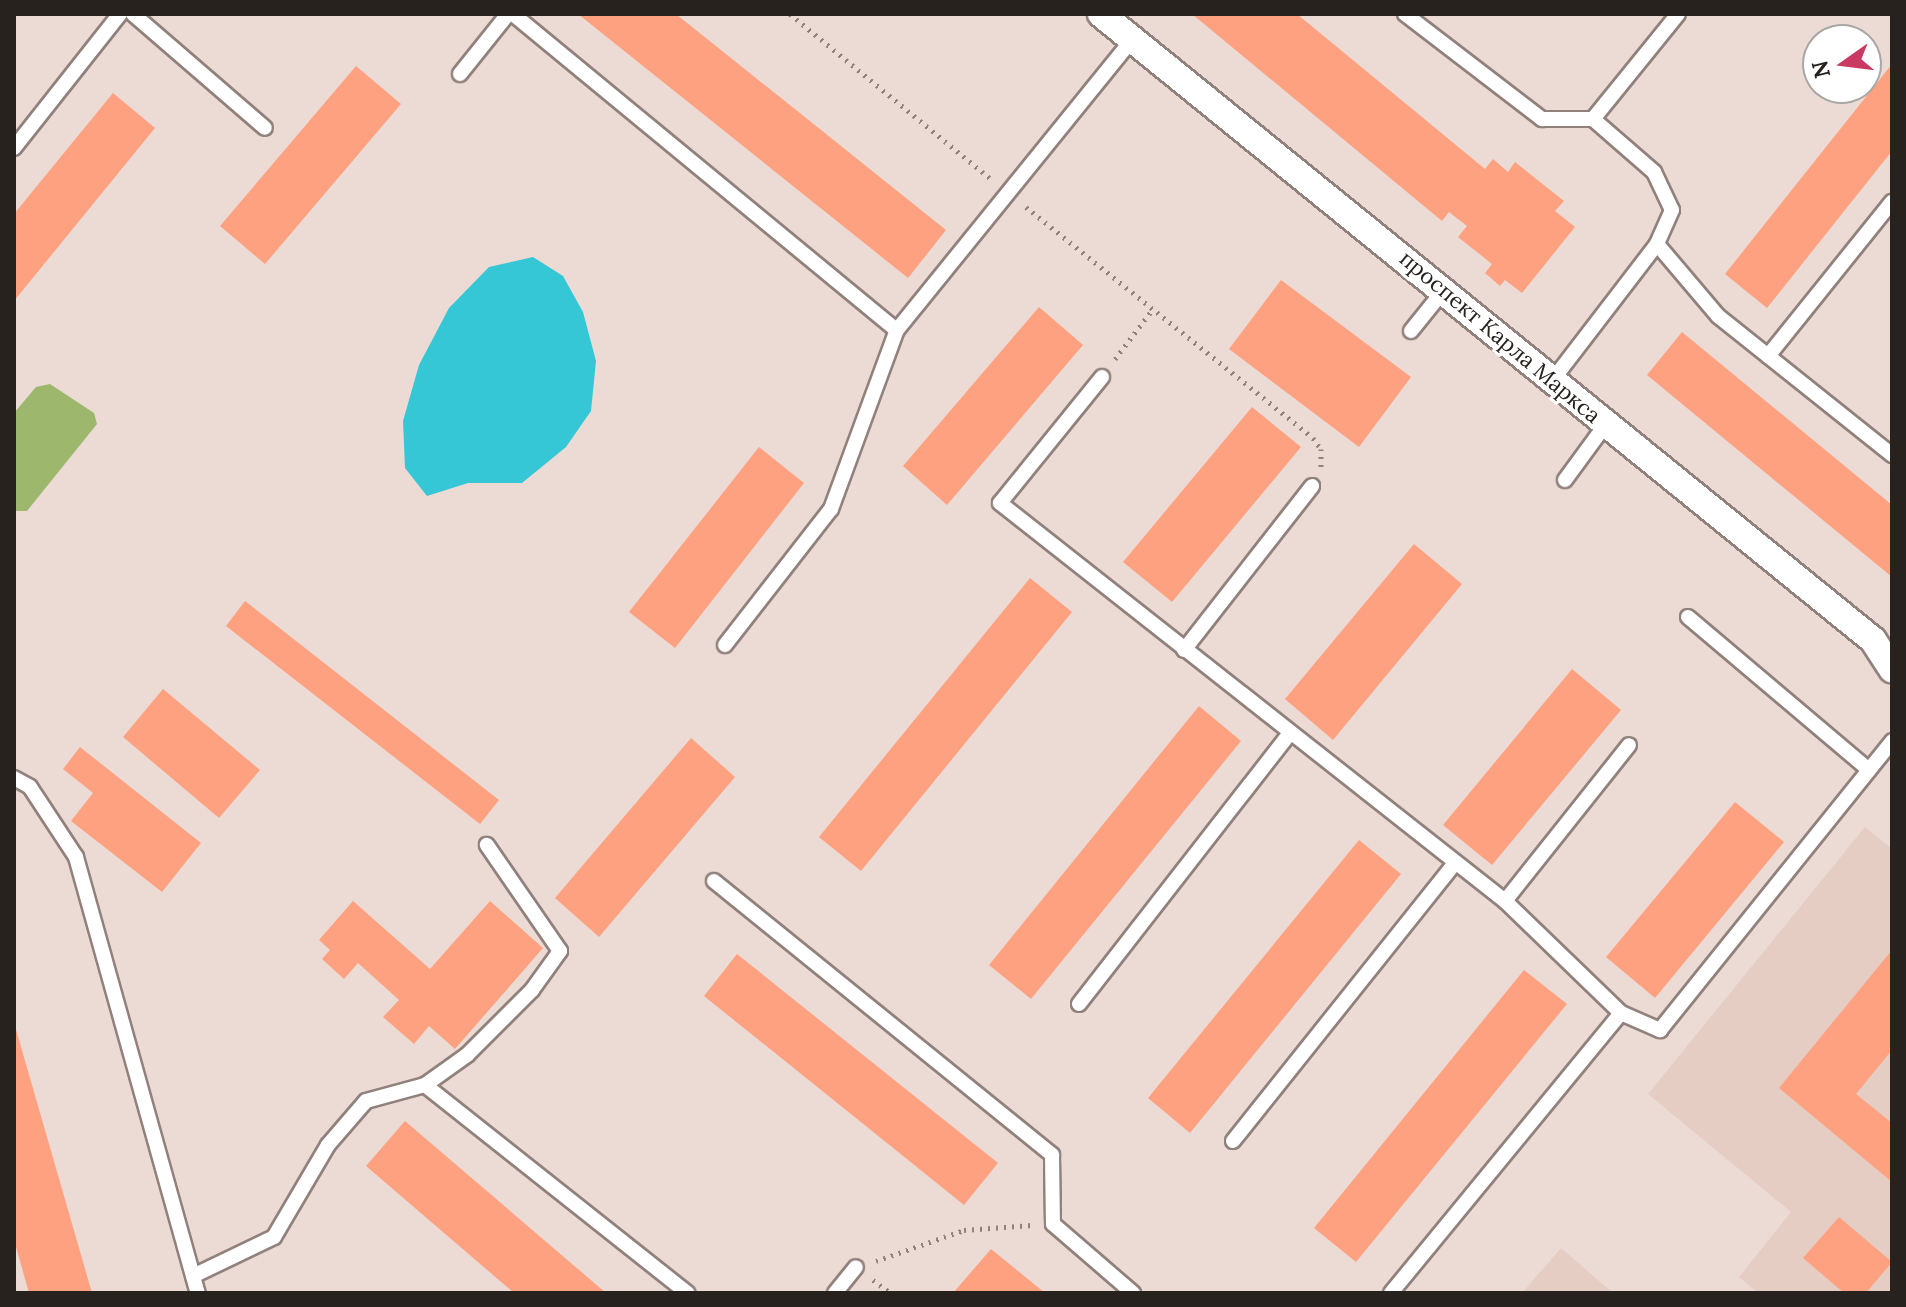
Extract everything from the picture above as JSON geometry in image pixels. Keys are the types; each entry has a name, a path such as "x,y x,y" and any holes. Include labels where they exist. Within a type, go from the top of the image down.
{"street":[{"name":"проспект Карла Маркса","path":"1101,14 1873,640 1892,669"}],"lane":[{"path":"14,148 120,14"},
{"path":"133,14 265,128"},
{"path":"460,74 510,14 897,330"},
{"path":"1405,14 1542,119 1593,119 1654,172 1672,210 1657,244 1552,381"},
{"path":"1593,119 1678,14"},
{"path":"725,645 831,509 897,330 1133,39"},
{"path":"1768,356 1892,202"},
{"path":"1657,244 1718,316 1891,451"},
{"path":"1411,331 1444,290"},
{"path":"1102,377 1000,503 1505,901 1621,1013 1660,1030 1892,741"},
{"path":"1565,480 1606,424"},
{"path":"1184,650 1312,486"},
{"path":"1688,617 1869,770"},
{"path":"1079,1004 1290,733"},
{"path":"1505,901 1629,745"},
{"path":"14,778 30,787 76,857 198,1293"},
{"path":"193,1276 274,1237 328,1145 366,1101 425,1085 467,1055 532,990 560,951 487,845"},
{"path":"1233,1141 1455,863"},
{"path":"714,881 1052,1155 1053,1224 1133,1293"},
{"path":"1391,1293 1621,1013"},
{"path":"425,1085 687,1293"},
{"path":"835,1293 856,1267"}],"path":[{"path":"790,14 1313,438 1323,465 1312,486"},
{"path":"1102,377 1153,309"},
{"path":"856,1267 964,1230 1053,1224"}],"shaded area":[{"path":"1865,827 1892,849 1892,1293 1758,1293 1739,1277 1791,1212 1648,1094"},
{"path":"1561,1248 1613,1293 1522,1293"}],"green space":[{"path":"50,384 94,413 97,424 27,511 15,511 14,413 36,387"}],"water":[{"path":"533,257 563,276 583,312 596,361 591,411 566,447 522,483 468,483 427,496 405,468 403,421 419,365 449,308 489,267"}],"building":[{"path":"578,14 676,14 946,230 908,278"},
{"path":"1192,14 1297,14 1485,169 1493,159 1508,172 1515,162 1564,201 1555,211 1575,227 1522,293 1505,280 1500,286 1485,273 1492,264 1458,237 1467,226 1449,212 1442,221"},
{"path":"1892,64 1892,151 1767,308 1725,274 1860,104 1882,104 1882,77"},
{"path":"356,66 401,104 265,264 220,226"},
{"path":"113,93 155,128 14,301 14,214"},
{"path":"1281,280 1411,377 1359,447 1229,349"},
{"path":"1039,307 1083,345 947,505 903,466"},
{"path":"1682,332 1892,505 1892,577 1647,375"},
{"path":"1252,407 1301,447 1172,602 1123,562"},
{"path":"759,447 804,483 675,648 629,612"},
{"path":"1414,544 1462,584 1333,740 1285,699"},
{"path":"1030,578 1072,612 861,871 819,837"},
{"path":"245,601 499,800 480,824 226,626"},
{"path":"1572,669 1621,710 1492,865 1443,825"},
{"path":"163,689 260,770 219,818 123,737"},
{"path":"1199,706 1241,741 1031,999 989,965"},
{"path":"691,738 735,777 599,937 555,898"},
{"path":"80,747 201,843 162,892 71,821 93,793 63,769"},
{"path":"1735,802 1784,842 1655,998 1606,957"},
{"path":"1359,840 1401,874 1190,1133 1148,1098"},
{"path":"353,901 430,969 490,901 543,948 455,1049 429,1026 414,1044 383,1017 399,1000 358,963 344,979 322,959 330,950 319,940"},
{"path":"1892,950 1892,1050 1856,1094 1892,1123 1892,1182 1779,1088"},
{"path":"737,954 998,1163 964,1205 704,996"},
{"path":"1524,970 1567,1004 1356,1262 1314,1228"},
{"path":"14,1027 92,1293 29,1293 14,1240"},
{"path":"405,1121 606,1293 514,1293 366,1166"},
{"path":"1839,1217 1892,1262 1866,1293 1844,1293 1803,1258"},
{"path":"991,1249 1045,1293 953,1293"}]}
